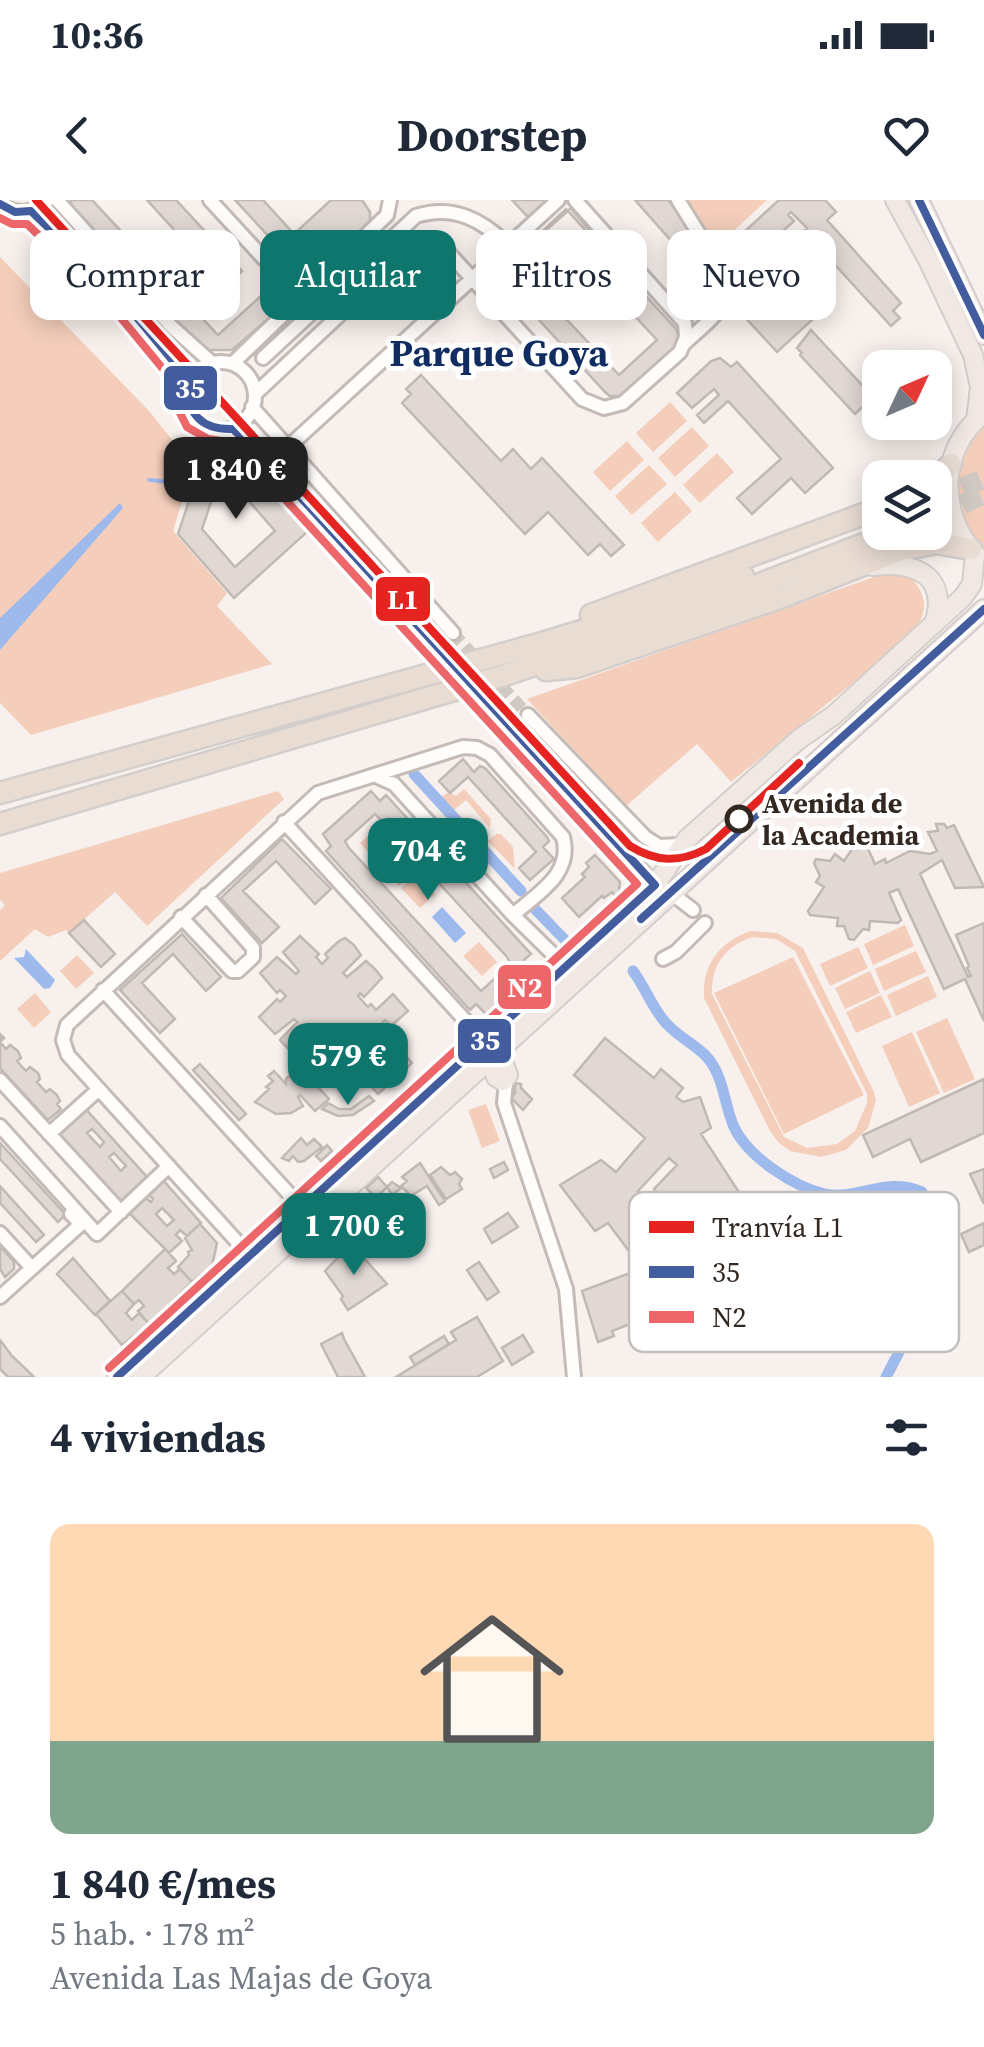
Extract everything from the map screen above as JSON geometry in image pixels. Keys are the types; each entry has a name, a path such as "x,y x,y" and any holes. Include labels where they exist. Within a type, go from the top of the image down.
{"highway":[{"path":"399,680 428,663 590,616 862,515"},
{"path":"0,794 542,643 663,606 862,531"},
{"path":"504,675 577,667 925,544 946,544 977,555"},
{"path":"0,824 504,675 662,622 862,545"}],"main road":[{"path":"895,200 973,355 980,387 980,417 956,447 951,460"},
{"path":"919,200 984,335"},
{"path":"117,1377 301,1207 585,972 663,888 680,845 798,740 834,715 968,592 977,555 952,517"},
{"path":"852,569 900,564 925,574 936,591 934,624"},
{"path":"141,1377 491,1048 536,993 663,888 690,874 984,608"},
{"path":"491,1048 496,1078 506,1080"},
{"path":"236,1290 250,1256"}],"street":[{"path":"0,204 15,212 31,211 48,200"},
{"path":"57,200 172,327 212,364"},
{"path":"210,200 260,254"},
{"path":"525,230 558,200"},
{"path":"575,200 681,315 686,330 684,344"},
{"path":"233,429 253,401 410,249 424,242 446,250 582,399 598,408 624,403 725,302 730,291 726,277 678,200"},
{"path":"371,230 387,215 390,203"},
{"path":"263,358 428,206 466,214 492,230"},
{"path":"31,211 72,247 191,383"},
{"path":"286,449 476,275"},
{"path":"232,364 277,320"},
{"path":"433,642 272,466 233,429 211,429 194,419 188,398 191,383 200,370 212,364 232,364 249,378 253,401 286,449 453,633"},
{"path":"528,714 645,837 659,846 680,845"},
{"path":"505,720 663,888 693,910 690,874"},
{"path":"250,1256 68,1054 63,1040 67,1026 318,793 463,747 477,748 490,756 558,828 566,852 560,873 513,915"},
{"path":"368,776 386,778 394,784 564,968 585,972"},
{"path":"284,822 491,1048"},
{"path":"181,917 232,971 238,971 253,957 253,948 206,895"},
{"path":"663,959 676,952 705,923"},
{"path":"103,990 301,1207"},
{"path":"0,1080 121,1212"},
{"path":"506,1080 504,1102 566,1290 574,1377"},
{"path":"50,1134 99,1089"},
{"path":"0,1126 97,1234 169,1166"},
{"path":"0,1135 80,1224 0,1298"},
{"path":"0,1233 32,1268"}],"shaded area":[{"path":"678,200 767,200 734,230 701,230"},
{"path":"0,257 30,288 30,320 61,320 173,441 196,455 173,531 227,593 217,606 272,664 31,735 0,703"},
{"path":"670,402 687,421 653,452 636,433"},
{"path":"984,424 984,548 965,519 958,486 964,453"},
{"path":"692,427 709,446 675,477 658,458"},
{"path":"627,441 644,460 610,491 593,472"},
{"path":"717,453 734,472 700,503 683,485"},
{"path":"649,465 667,484 632,515 615,496"},
{"path":"675,492 692,511 658,542 641,523"},
{"path":"888,572 917,577 914,581 924,607 913,634 731,782 697,744 626,806 527,699"},
{"path":"464,789 491,819 490,828 466,800 454,810 441,797 449,792 456,796"},
{"path":"278,791 284,799 147,926 115,892 69,933 66,930 48,937 35,929 0,961 0,910 5,905 0,900 0,873"},
{"path":"375,829 394,849 378,863 360,843"},
{"path":"501,834 513,847 515,869 488,841"},
{"path":"396,851 414,872 399,886 380,866"},
{"path":"417,874 435,894 420,908 401,888"},
{"path":"905,925 914,946 873,965 864,944"},
{"path":"751,931 777,933 803,948 874,1092 876,1100 868,1128 846,1150 821,1157 790,1151 778,1142 704,998 706,975 715,956","holes":["753,937 776,939 795,951 867,1094 855,1131 837,1144 807,1148 784,1137 712,994 717,965 728,951"]},
{"path":"479,942 497,962 482,976 463,956"},
{"path":"858,947 868,968 830,986 820,964"},
{"path":"916,951 926,972 884,991 875,969"},
{"path":"77,955 94,973 76,989 60,971"},
{"path":"793,957 864,1095 784,1134 714,993"},
{"path":"870,971 880,993 845,1009 835,988"},
{"path":"928,976 937,997 896,1016 887,995"},
{"path":"35,993 51,1012 34,1028 17,1009"},
{"path":"881,995 892,1017 856,1033 846,1012"},
{"path":"947,1018 975,1079 944,1093 916,1032"},
{"path":"912,1032 940,1093 909,1107 882,1046"},
{"path":"486,1104 500,1141 482,1148 468,1110"}],"water":[{"path":"120,503 123,508 0,650 0,618"},
{"path":"442,907 466,933 455,943 432,917"},
{"path":"26,949 55,980 50,988 44,989 14,958 24,957"}],"building":[{"path":"71,200 92,200 120,230 90,230 71,210"},
{"path":"147,200 176,200 204,230 174,230"},
{"path":"235,200 263,200 290,230 263,230"},
{"path":"331,200 362,200 370,212 370,221 361,230 298,230"},
{"path":"512,200 547,200 528,217"},
{"path":"635,200 668,200 691,230 667,230 667,236"},
{"path":"779,200 825,200 836,212 827,220 836,230 805,230 791,212 788,215 794,221 784,230 746,230"},
{"path":"571,208 589,230 546,230"},
{"path":"566,209 585,230 544,230"},
{"path":"836,230 901,303 893,311 900,318 891,326 836,266"},
{"path":"260,297 260,320 266,320 232,350 204,350 176,320 204,320 218,335 234,320 240,320 240,315"},
{"path":"647,297 676,329 677,346 625,396 605,392 539,320 567,320 619,375 657,340 638,320 647,320"},
{"path":"748,320 812,320 777,352"},
{"path":"811,330 862,385 862,407 855,414 797,348"},
{"path":"720,358 731,367 737,362 833,468 805,493 791,478 752,514 737,498 781,459 728,401 704,423 697,415 719,395 714,389 692,408 677,393 711,361"},
{"path":"421,375 501,461 513,449 531,469 542,458 624,545 611,556 600,544 588,555 548,512 525,534 402,403 411,394 406,389"},
{"path":"205,453 229,457 242,453 261,473 257,478 307,532 234,598 178,534","holes":["217,484 234,484 275,531 235,567 202,529"]},
{"path":"463,759 474,772 480,766 485,768 547,837 549,841 543,847 554,859 530,880 519,868 536,852 468,777 450,793 439,781"},
{"path":"371,791 380,801 386,795 531,954 524,960 534,971 486,1014 476,1004 470,1010 326,851 331,846 323,834","holes":["375,814 511,964 481,991 345,841"]},
{"path":"936,824 947,828 954,825 984,887 955,888 942,860 920,874 968,977 969,966 956,935 984,923 984,1021 965,979 944,989 898,889 889,893 901,920 870,921 869,930 863,929 854,940 849,939 844,926 837,926 838,918 810,915 808,911 824,887 816,882 820,876 816,859 830,861 835,854 844,861 859,839 864,840 875,864 910,851 930,854 937,851 928,832 938,831"},
{"path":"282,839 331,889 315,904 276,861 243,891 279,927 262,943 221,898"},
{"path":"595,855 620,882 619,892 602,896 579,917 562,898 585,877 582,874 589,867 586,863"},
{"path":"84,920 115,954 101,967 69,933"},
{"path":"182,934 221,977 206,991 173,954 142,983 175,1019 160,1033 120,990"},
{"path":"300,936 319,954 316,957 322,964 328,958 325,954 339,941 345,938 354,945 361,955 343,973 347,977 366,961 382,978 364,997 360,993 358,996 376,1010 393,994 408,1011 391,1026 385,1020 379,1026 412,1063 378,1094 347,1059 317,1086 329,1099 315,1111 300,1095 303,1106 291,1113 276,1114 255,1102 273,1081 268,1076 274,1071 286,1084 286,1079 299,1067 302,1070 330,1044 319,1031 312,1037 316,1041 296,1057 280,1040 297,1022 294,1019 275,1034 259,1017 277,999 280,1002 286,996 280,990 277,993 260,973 277,957 296,974 299,971 283,952"},
{"path":"605,1038 654,1078 661,1069 683,1088 676,1097 683,1102 700,1097 711,1128 701,1134 739,1192 656,1192 654,1189 677,1165 669,1158 639,1192 629,1192 629,1251 608,1223 595,1231 560,1185 601,1160 616,1172 645,1138 574,1075"},
{"path":"0,1042 6,1049 10,1045 18,1051 21,1058 17,1061 26,1071 30,1067 38,1073 37,1082 46,1092 50,1089 57,1095 61,1109 48,1120 0,1068"},
{"path":"200,1064 246,1114 239,1120 193,1070"},
{"path":"984,1079 984,1133 921,1162 910,1139 873,1157 863,1135"},
{"path":"515,1083 521,1084 532,1099 523,1110 511,1098"},
{"path":"369,1096 374,1101 353,1115 338,1116 322,1109 328,1103 339,1109 351,1109"},
{"path":"84,1107 147,1177 121,1201 57,1131","holes":["92,1129 104,1142 100,1147 87,1133","114,1153 126,1166 121,1171 109,1157"]},
{"path":"301,1138 307,1145 314,1139 322,1147 304,1161 298,1162 293,1156 289,1161 282,1158"},
{"path":"0,1143 66,1215 58,1222 0,1159"},
{"path":"327,1145 332,1151 321,1161 316,1156"},
{"path":"504,1162 508,1170 494,1178 490,1169"},
{"path":"420,1163 445,1201 439,1205 427,1186 411,1196 401,1186 407,1181 402,1177"},
{"path":"441,1167 462,1179 462,1189 446,1199 430,1175"},
{"path":"984,1169 984,1204 970,1174"},
{"path":"378,1177 387,1187 376,1198 366,1188"},
{"path":"162,1179 201,1223 187,1236 180,1230 176,1235 182,1241 169,1253 128,1212 143,1196 151,1202 153,1199 147,1193","holes":["162,1208 174,1220 167,1226 156,1214"]},
{"path":"392,1182 401,1188 392,1195 387,1187"},
{"path":"0,1186 44,1235 36,1242 0,1203"},
{"path":"508,1213 518,1227 492,1243 484,1229"},
{"path":"984,1223 984,1245 969,1252 961,1234"},
{"path":"200,1224 217,1243 212,1266 192,1282 178,1267 192,1250 185,1238"},
{"path":"0,1246 14,1262 14,1269 5,1277 0,1269"},
{"path":"354,1247 387,1284 348,1310 325,1271 345,1250"},
{"path":"165,1249 176,1261 168,1268 174,1274 180,1269 192,1282 149,1324 138,1311 144,1306 139,1300 134,1304 122,1291"},
{"path":"73,1258 110,1301 95,1315 57,1274"},
{"path":"479,1262 499,1292 487,1300 467,1270"},
{"path":"629,1273 629,1324 598,1342 582,1291"},
{"path":"122,1291 134,1304 126,1313 132,1320 139,1313 149,1324 122,1345 96,1314"},
{"path":"477,1317 503,1361 477,1377 396,1377 456,1340 451,1332"},
{"path":"342,1333 365,1377 338,1377 321,1344"},
{"path":"523,1335 533,1352 512,1365 502,1348"},
{"path":"444,1336 449,1344 415,1365 410,1357"},
{"path":"0,1340 34,1377 8,1377 0,1369"}],"waterway":[{"path":"149,480 168,482"},
{"path":"414,774 521,891"},
{"path":"535,909 565,940"},
{"path":"633,971 665,1022 712,1064 734,1127 750,1149 773,1169 819,1192"},
{"path":"859,1192 884,1187 922,1192"},
{"path":"886,1377 899,1352"}],"tunnel":[{"path":"952,493 984,478"},
{"path":"952,509 984,494"},
{"path":"453,633 528,715"},
{"path":"433,641 505,720"}],"tram line":[{"name":"L1","path":"36,200 630,846 668,859 706,849 799,763"}],"transit line":[{"name":"35","path":"919,200 984,335"},
{"name":"35","path":"0,204 15,212 31,211 116,292 191,383 190,403 198,418 213,427 233,429 272,466 655,885 117,1377"},
{"name":"N2","path":"0,218 12,224 27,224 107,301 177,386 177,407 187,427 208,439 228,442 263,475 637,884 109,1368"},
{"name":"35","path":"641,919 984,609"}],"place":[{"name":"Avenida de la Academia","path":"739,819"}],"district":[{"name":"Parque Goya","path":"499,353"}]}
